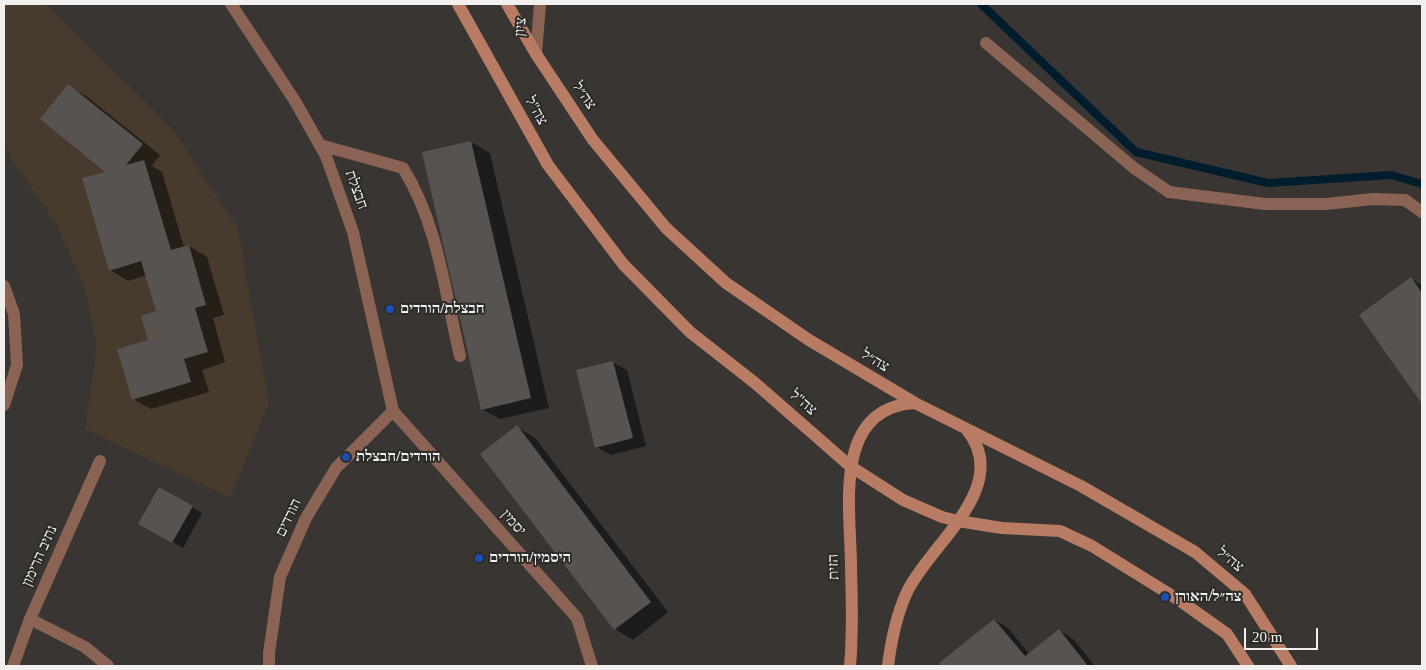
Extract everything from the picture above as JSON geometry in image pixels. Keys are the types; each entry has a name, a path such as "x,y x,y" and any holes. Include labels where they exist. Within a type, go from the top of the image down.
{"main road":[{"name":"צה\"ל","path":"458,4 548,165 624,264 690,332 755,383 850,466 903,500 942,517 958,521 1002,528 1060,531 1092,546 1179,600 1227,634 1248,666"},
{"name":"צה״ל","path":"507,4 536,54 593,140 666,228 726,283 809,340 915,403 1081,486 1195,552 1245,594 1291,666"},
{"path":"850,466 864,430 872,420 890,408 915,403"},
{"path":"888,666 890,644 908,591 931,554 970,504 979,483 980,452 966,429"},
{"name":"הזית","path":"850,466 848,498 851,566 850,666"}],"street":[{"name":"חבצלת","path":"231,4 294,100 326,156 354,232 393,411"},
{"name":"ציון","path":"536,54 540,4"},
{"path":"986,43 1134,168 1169,192 1265,204 1326,204 1373,199 1405,200 1422,212"},
{"path":"320,145 403,168 418,192 429,224 460,356"},
{"path":"4,286 14,314 17,365 4,405"},
{"name":"הורדים","path":"269,666 269,653 280,577 306,518 336,468 393,411"},
{"name":"יסמין","path":"393,411 577,618 592,666"},
{"name":"נתיב הרימון","path":"13,666 30,619 100,461"},
{"path":"30,619 85,647 108,666"}],"shaded area":[{"path":"4,4 46,4 175,132 238,229 269,404 230,498 85,429 97,346 85,288 54,220 12,160 4,142"}],"building":[{"path":"68,84 143,144 126,165 144,160 171,250 189,245 206,305 195,308 208,352 184,359 191,382 132,400 117,349 148,340 141,316 156,311 141,261 109,271 82,178 105,172 40,119"},
{"path":"471,141 531,398 481,410 422,152"},
{"path":"1411,277 1422,293 1422,404 1359,315"},
{"path":"613,361 633,438 595,448 576,370"},
{"path":"517,425 651,602 614,630 480,454"},
{"path":"159,487 193,506 172,543 138,524"},
{"path":"994,619 1025,656 1059,629 1088,666 942,666 939,663"}],"waterway":[{"path":"981,4 1136,152 1268,183 1391,175 1422,184"}],"place":[{"name":"חבצלת/הורדים","path":"390,309"},
{"name":"הורדים/חבצלת","path":"346,457"},
{"name":"היסמין/הורדים","path":"479,558"},
{"name":"צה״ל/האורן","path":"1165,597"}]}
